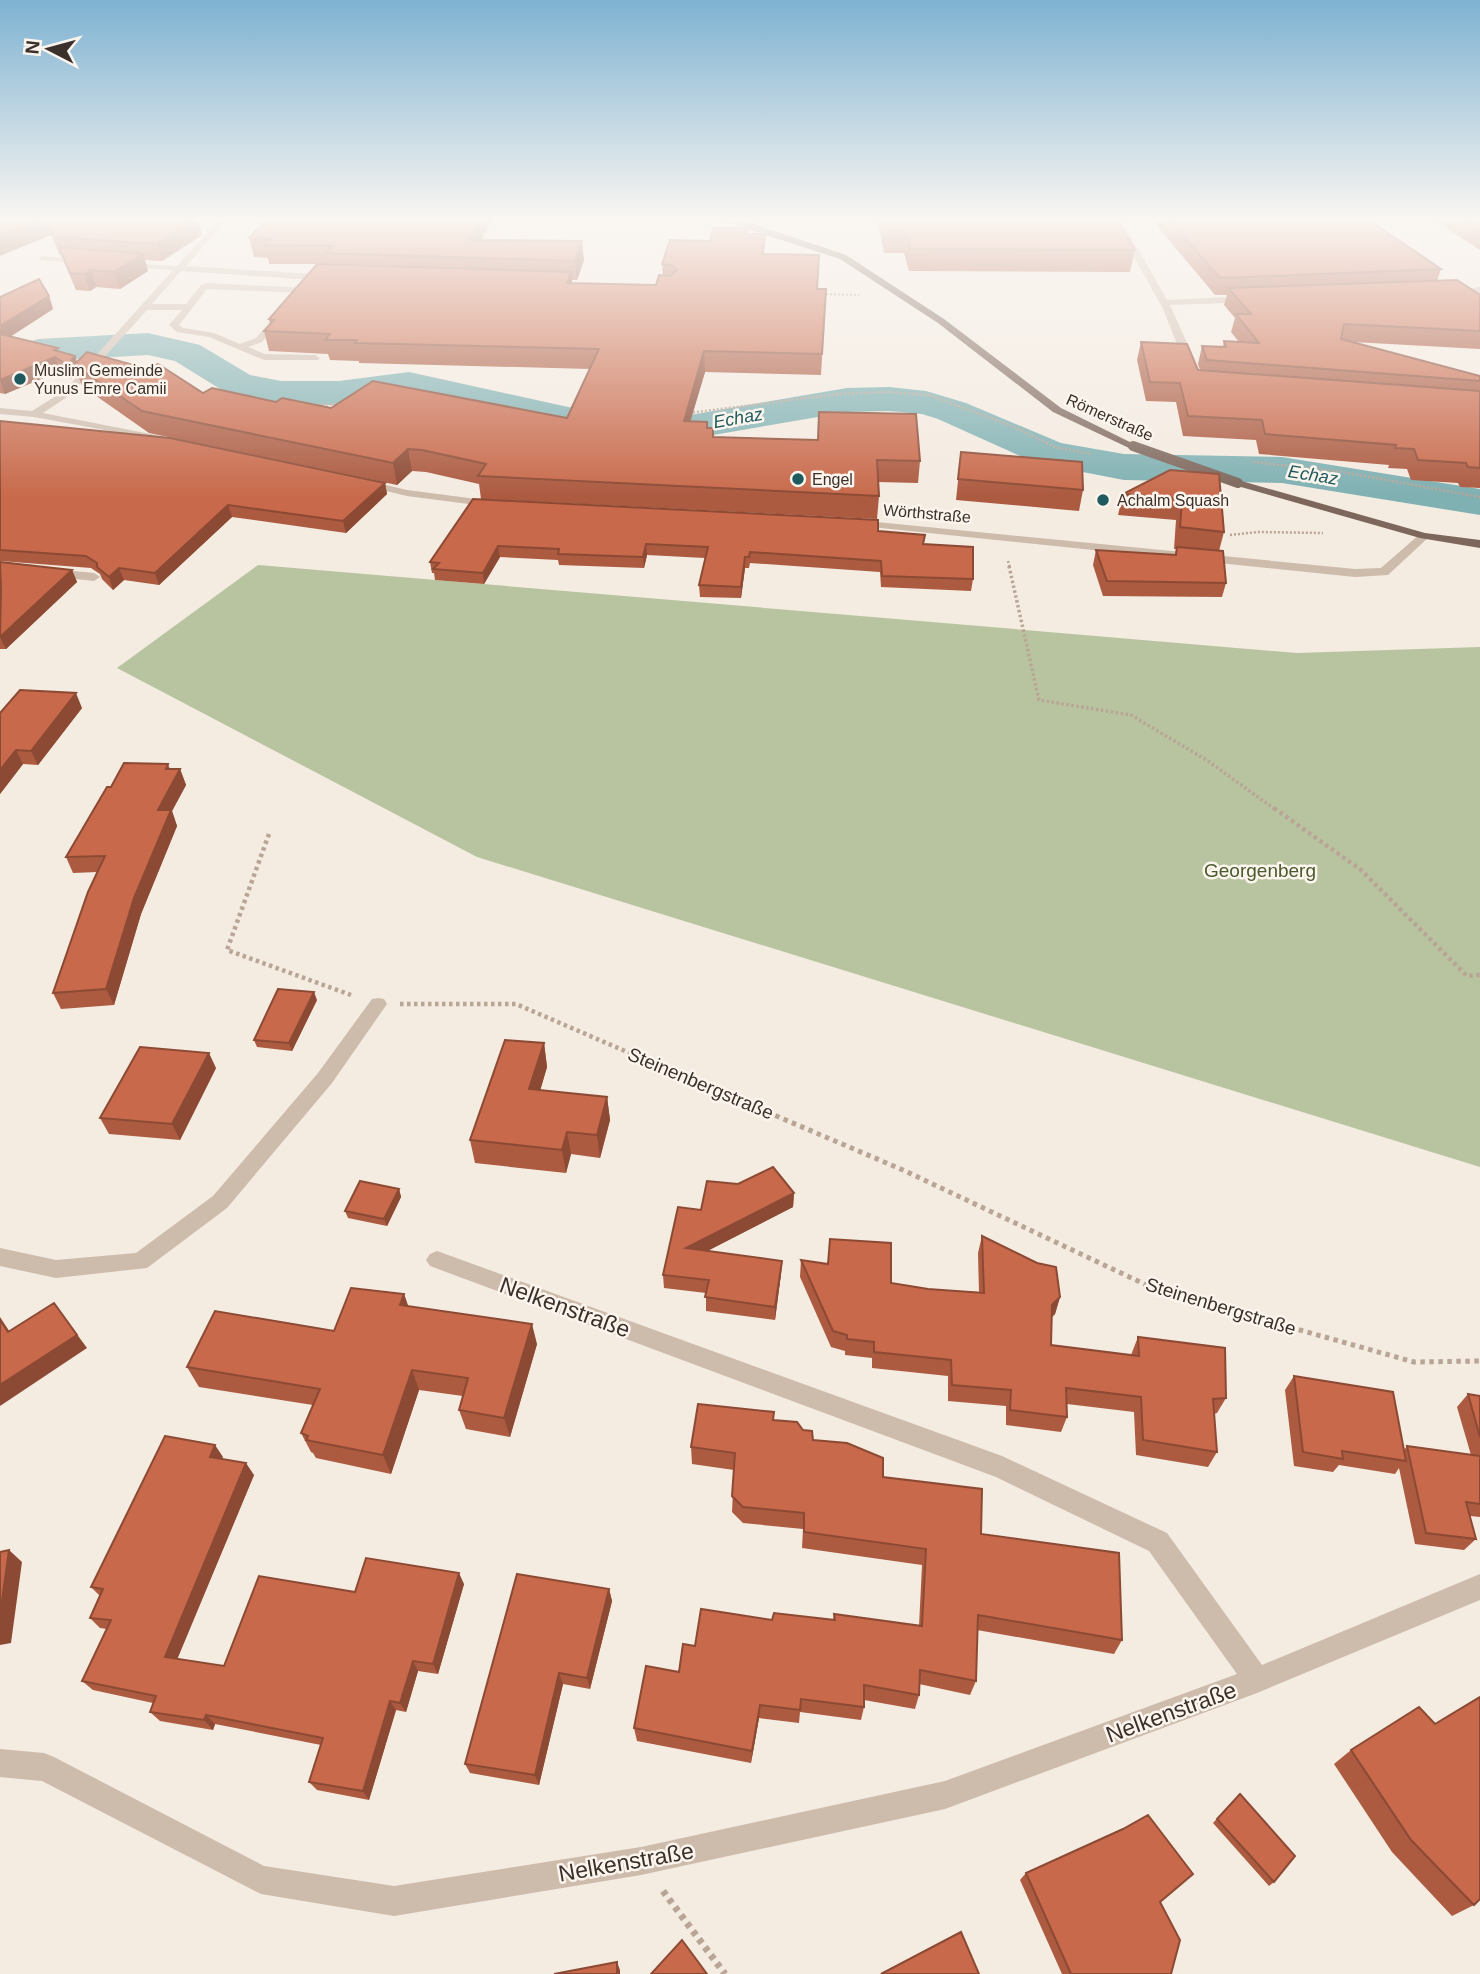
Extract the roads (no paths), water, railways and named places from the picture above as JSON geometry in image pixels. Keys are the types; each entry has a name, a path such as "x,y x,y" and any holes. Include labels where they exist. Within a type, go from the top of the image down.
{"main road":[{"name":"Römerstraße","path":"929,313 1057,410 1133,446 1238,483 1424,536 1480,544"}],"street":[{"path":"34,414 67,393 139,313"},
{"path":"183,313 175,322 176,328 211,335 264,357 315,358"},
{"path":"240,347 259,340 283,313"},
{"path":"1169,313 1181,335 1193,372"},
{"path":"0,411 34,414 183,444"},
{"path":"354,481 430,496 504,505"},
{"name":"Wörthstraße","path":"839,521 1355,573 1384,572 1424,536"},
{"path":"40,571 94,578"},
{"path":"0,1257 55,1269 141,1262 220,1202 326,1077 377,1004"},
{"name":"Nelkenstraße","path":"437,1260 1002,1468 1158,1542 1257,1680"},
{"name":"Nelkenstraße","path":"0,1763 44,1767 261,1880 394,1901 641,1861 945,1795 1257,1680 1480,1587"}],"waterway":[{"name":"Echaz","path":"0,363 38,350 148,344 187,353 238,384 281,393 339,393 409,383 591,424 690,427 847,400 889,399 926,403 952,411 1051,454 1124,467 1282,470 1480,502"}],"place":[{"name":"Muslim Gemeinde Yunus Emre Camii","path":"20,379"},
{"name":"Engel","path":"798,479"},
{"name":"Achalm Squash","path":"1103,500"}],"park label":[{"name":"Georgenberg","path":"1260,870"}]}
